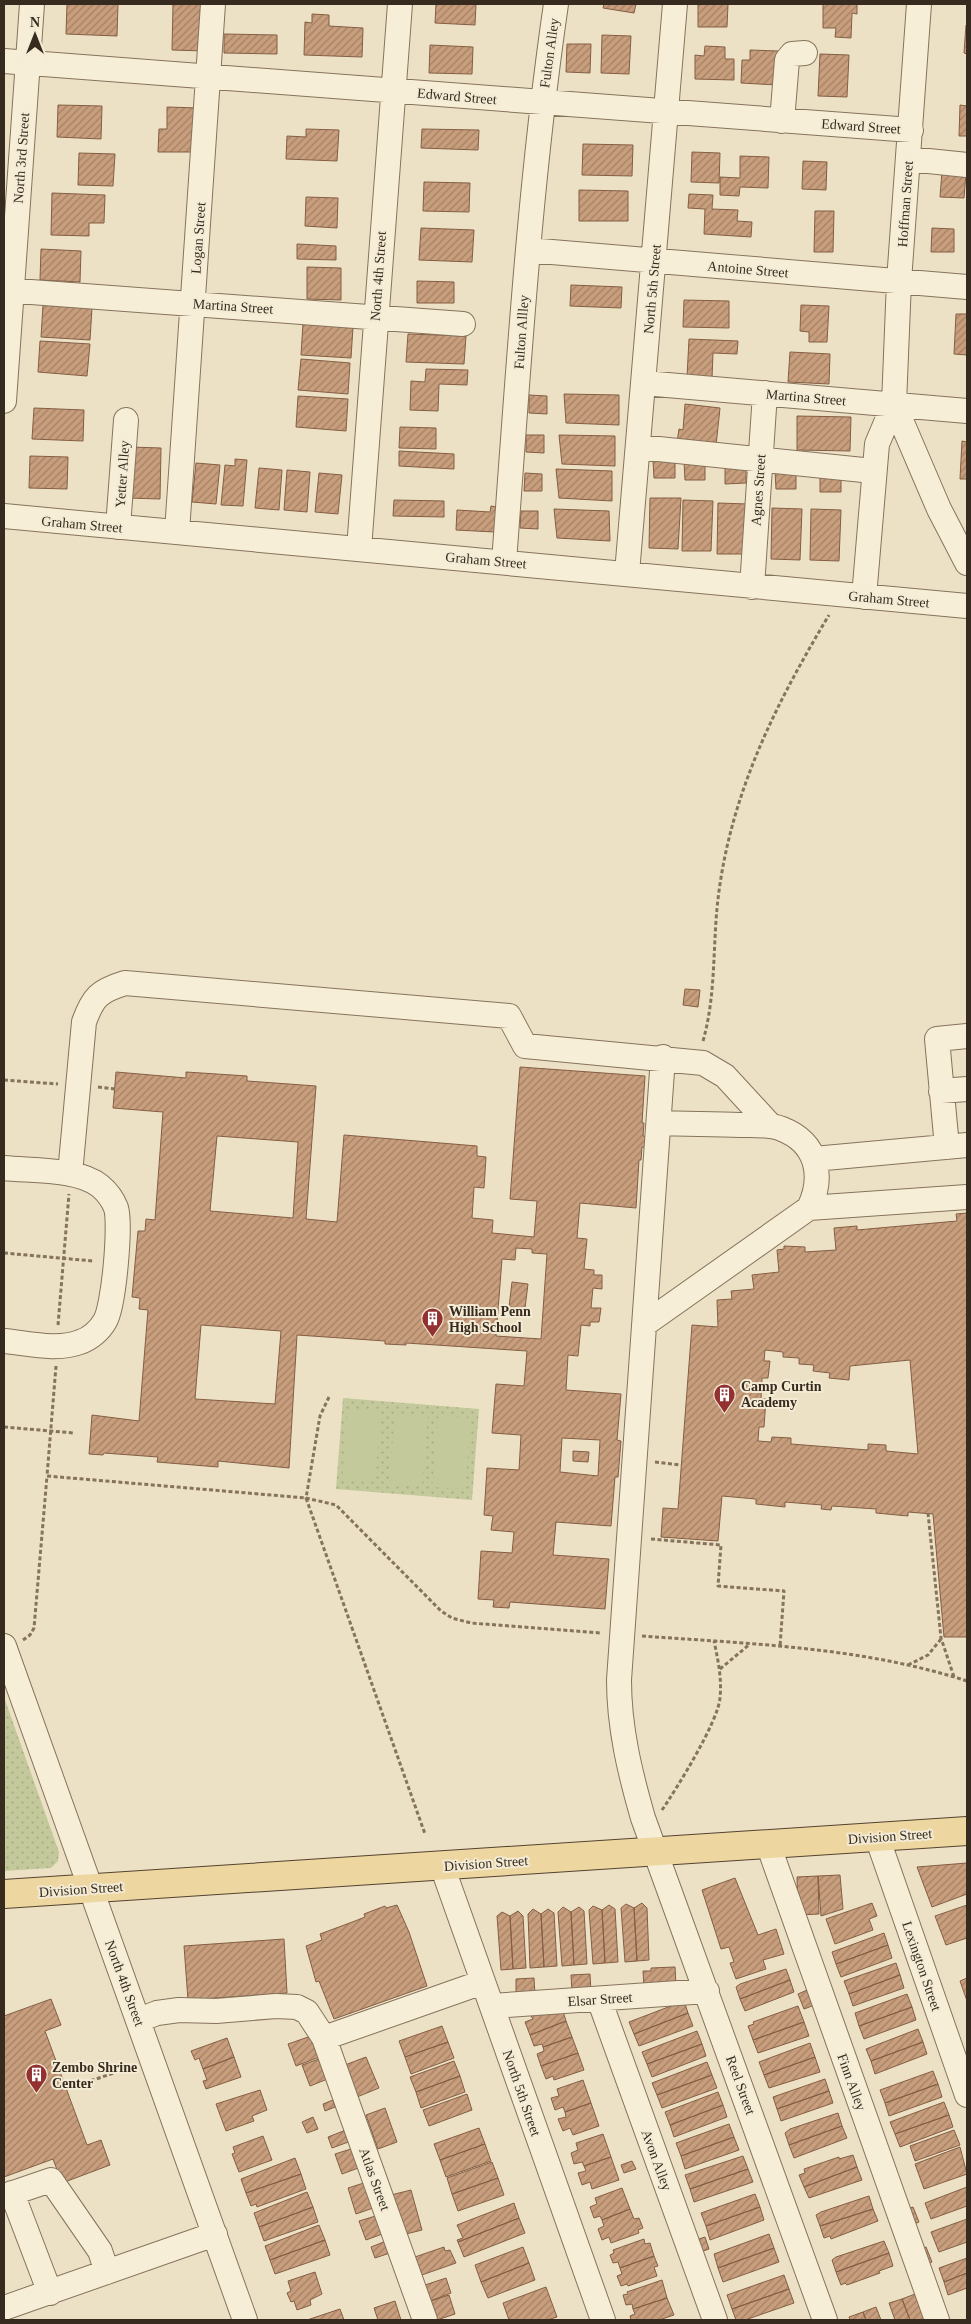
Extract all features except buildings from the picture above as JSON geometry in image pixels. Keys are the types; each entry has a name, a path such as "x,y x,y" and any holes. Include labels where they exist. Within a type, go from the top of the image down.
{"main road":[{"name":"Division Street","path":"4,1894 967,1831"}],"street":[{"name":"North 3rd Street","path":"4,401 7,290 32,4"},
{"name":"Logan Street","path":"177,532 213,4"},
{"name":"North 4th Street","path":"359,549 400,4"},
{"name":"Fulton Alley","path":"542,103 556,4"},
{"name":"North 5th Street","path":"627,573 675,4"},
{"name":"Hoffman Street","path":"864,597 873,470 877,444 894,404 900,281 919,4"},
{"path":"782,121 788,60 792,54 805,53"},
{"name":"Edward Street","path":"4,62 911,130"},
{"name":"Fulton Allley","path":"504,562 528,250 542,103"},
{"path":"909,159 967,164"},
{"name":"Antoine Street","path":"528,250 967,287"},
{"name":"Martina Street","path":"7,290 463,324"},
{"name":"Martina Street","path":"644,383 967,411"},
{"name":"Agnes Street","path":"752,587 766,394"},
{"name":"Hoffman Street","path":"894,404 939,509 967,564"},
{"name":"Yetter Alley","path":"118,527 126,420"},
{"path":"639,447 873,470"},
{"name":"Graham Street","path":"4,516 967,606"},
{"path":"70,1174 84,1022 92,1002 107,989 125,983 509,1016 525,1046 663,1057 703,1063 725,1076 771,1126"},
{"path":"814,1159 957,1146 942,1091 937,1039 967,1036"},
{"name":"Reel Street","path":"663,1057 619,1701 627,1757 643,1818 708,1991 825,2320"},
{"path":"942,1091 967,1089"},
{"path":"659,1123 771,1126 782,1129 799,1139 814,1159 818,1182 808,1208"},
{"path":"4,1168 85,1177 100,1186 116,1207 117,1223 111,1306 106,1320 98,1331 69,1345 4,1341"},
{"path":"645,1324 808,1208 967,1197"},
{"name":"North 4th Street","path":"12,1644 91,1889 245,2320"},
{"name":"Lexington Street","path":"877,1837 967,2095"},
{"name":"Finn Alley","path":"768,1844 937,2320"},
{"name":"North 5th Street","path":"442,1866 602,2320"},
{"path":"324,2038 483,1982"},
{"name":"Elsar Street","path":"492,2006 708,1991"},
{"name":"Avon Alley","path":"599,1999 715,2320"},
{"name":"Atlas Street","path":"138,2020 157,2013 179,2010 216,2011 276,2006 297,2007 307,2012 324,2038 425,2320"},
{"path":"50,2293 8,2195 51,2180 100,2251 107,2272"},
{"path":"4,2308 215,2234"}],"path":[{"path":"689,1060 704,1041 708,1017 719,893 725,854 742,793 761,739 802,660 830,614"},
{"path":"4,1080 59,1084"},
{"path":"89,1086 115,1089"},
{"path":"58,1327 70,1174"},
{"path":"4,1253 93,1260"},
{"path":"12,1644 30,1635 34,1628 56,1362"},
{"path":"328,1398 320,1416 306,1498 425,1834"},
{"path":"4,1427 74,1433"},
{"path":"648,1462 681,1465"},
{"path":"47,1476 306,1498 336,1505 441,1611 452,1618 471,1623 611,1634"},
{"path":"928,1513 941,1638 954,1677"},
{"path":"643,1539 721,1545 718,1586 784,1591 780,1646"},
{"path":"634,1635 842,1652 907,1665 967,1681"},
{"path":"907,1665 928,1656 941,1638"},
{"path":"658,1816 679,1786 716,1714 720,1698 720,1669 714,1641"},
{"path":"720,1669 750,1644"},
{"path":"66,2090 126,2069"}],"green space":[{"path":"343,1398 479,1409 472,1500 336,1489"},
{"path":"348,1409 381,1411 375,1482 342,1480"},
{"path":"395,1413 428,1415 422,1486 389,1484"},
{"path":"438,1416 471,1418 465,1489 432,1487"},
{"path":"4,1697 59,1852 58,1861 51,1868 4,1871"}],"place":[{"name":"William Penn High School","path":"433,1338"},
{"name":"Camp Curtin Academy","path":"725,1413"},
{"name":"Zembo Shrine Center","path":"36,2094"}]}
